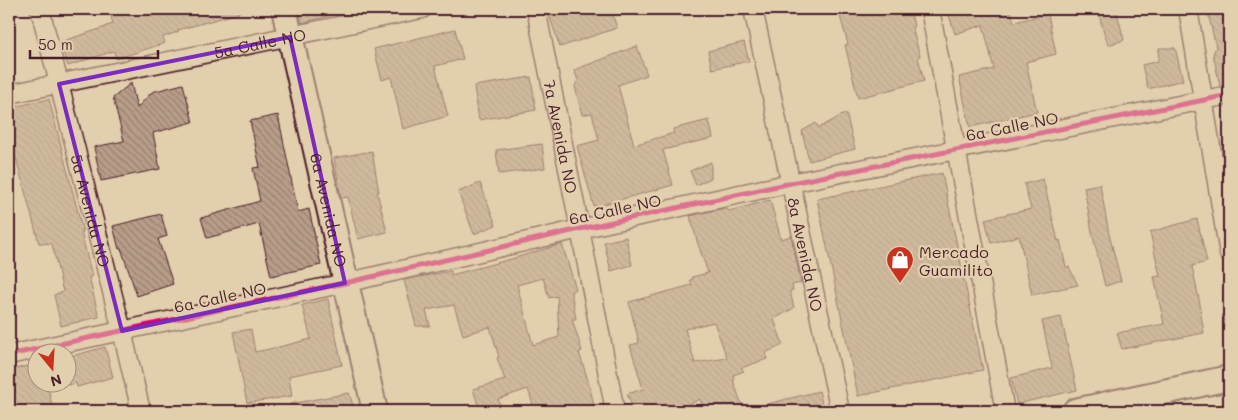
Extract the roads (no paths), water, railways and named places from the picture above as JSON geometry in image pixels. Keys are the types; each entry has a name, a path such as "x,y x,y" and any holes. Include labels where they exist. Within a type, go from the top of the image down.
{"street":[{"name":"5a Avenida NO","path":"40,9 141,411"},
{"name":"6a Avenida NO","path":"284,9 375,411"},
{"name":"5a Calle NO","path":"9,94 422,9"},
{"name":"7a Avenida NO","path":"536,9 615,411"},
{"name":"8a Avenida NO","path":"753,9 840,411"},
{"path":"930,9 1005,411"},
{"path":"1188,9 1229,254"},
{"name":"6a Calle NO","path":"9,355 346,283 791,183 1229,95"},
{"path":"1075,411 1229,378"}],"place":[{"name":"Mercado Guamilito","path":"900,284"}]}
